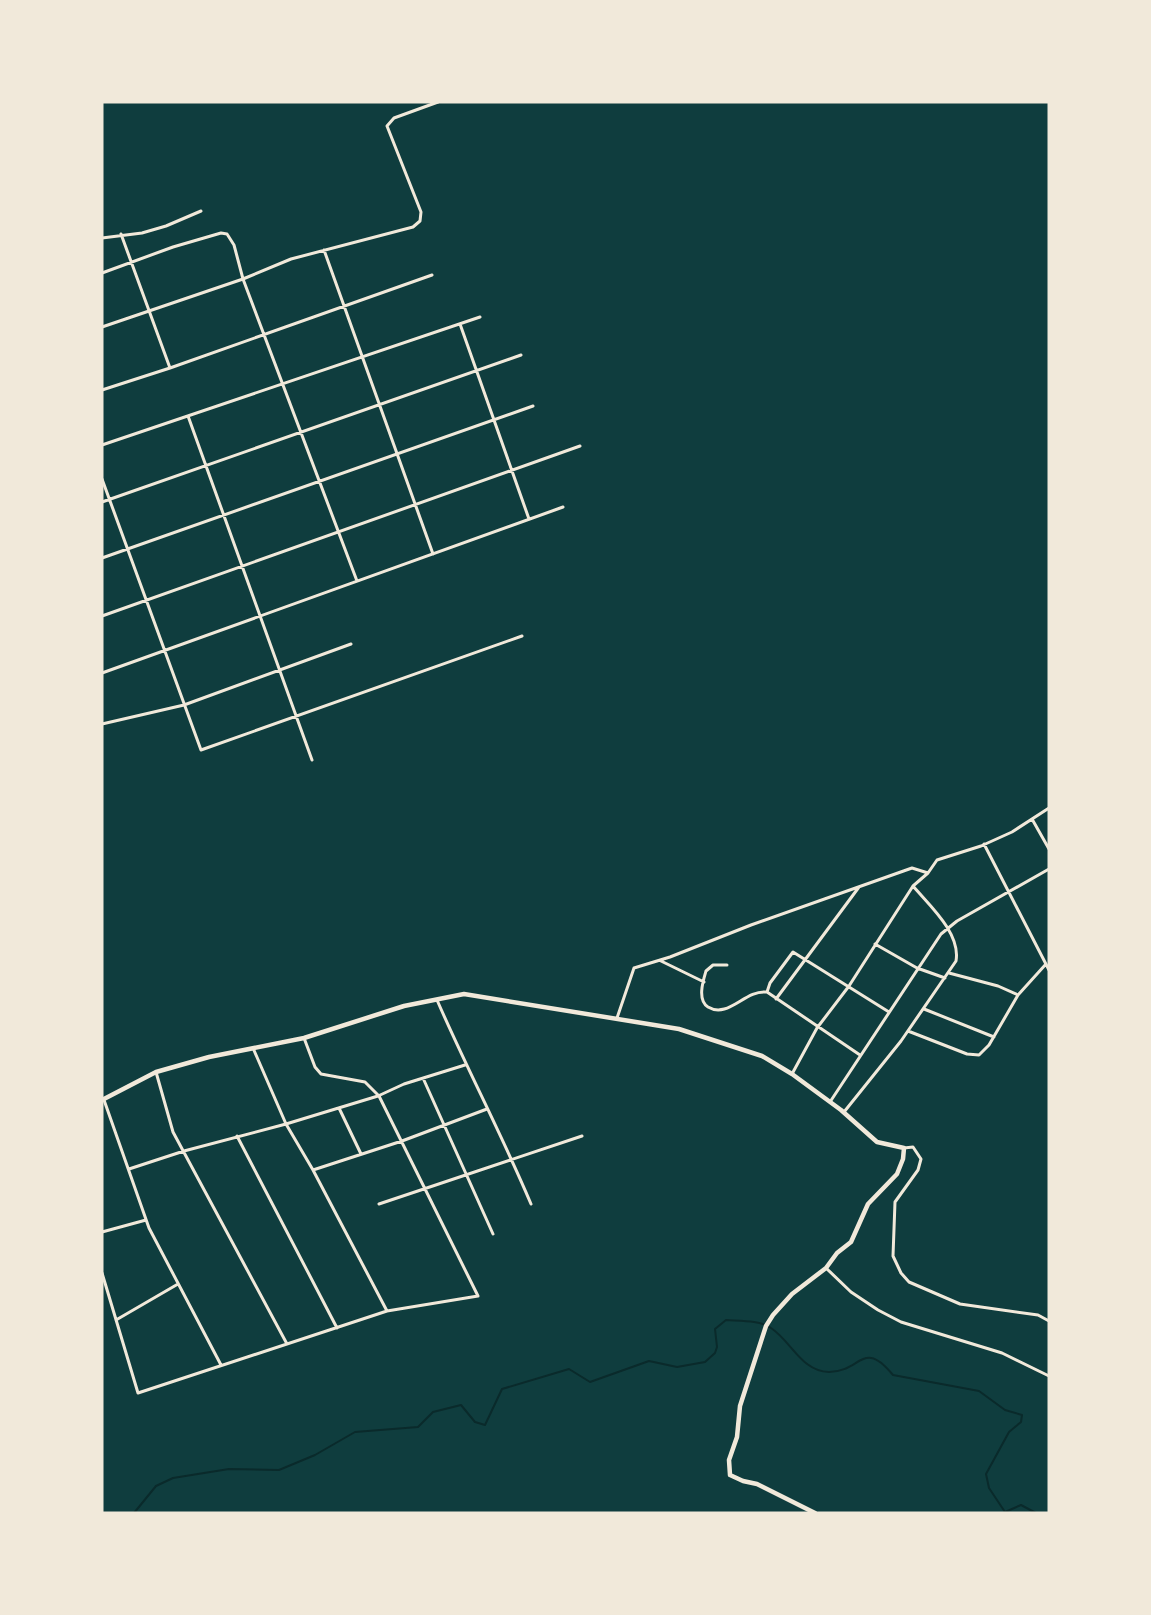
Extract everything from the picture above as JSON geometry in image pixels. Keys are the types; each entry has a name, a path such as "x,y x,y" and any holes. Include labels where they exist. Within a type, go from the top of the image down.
{"street":[{"path":"102,327 243,279 291,259 413,227 420,221 421,212 387,126 394,118 438,102"},
{"path":"102,238 142,233 166,226 201,211"},
{"path":"102,273 221,233 227,234 234,245 243,279 357,581"},
{"path":"121,234 170,368"},
{"path":"324,250 433,554"},
{"path":"102,390 432,275"},
{"path":"102,445 480,318"},
{"path":"460,324 529,519"},
{"path":"102,502 521,355"},
{"path":"102,558 532,406"},
{"path":"188,416 312,760"},
{"path":"102,616 580,446"},
{"path":"102,479 201,750 522,636"},
{"path":"102,673 563,507"},
{"path":"102,724 184,705 351,644"},
{"path":"792,1074 818,1028 849,986 913,886 928,873 937,860 1012,832 1049,808"},
{"path":"1032,819 1049,849"},
{"path":"984,844 1049,970"},
{"path":"617,1018 634,968 912,868 928,873"},
{"path":"830,1102 917,968 946,928 1049,869"},
{"path":"776,999 860,886"},
{"path":"844,1112 954,967 957,956 946,928 913,886"},
{"path":"875,944 917,968 945,978"},
{"path":"767,992 770,983 793,952 889,1012"},
{"path":"660,960 704,982"},
{"path":"728,965 717,964 710,966 706,971 703,1002 706,1006 715,1010 724,1010 753,994 767,992 860,1055"},
{"path":"908,1030 972,1055 982,1053 1018,995 1046,964"},
{"path":"949,973 1006,988 1018,995"},
{"path":"221,1365 146,1220 103,1100 156,1072 208,1057 303,1038 404,1006 464,993 680,1029 762,1056 792,1074 844,1112 877,1142 904,1148 913,1147 921,1160 918,1170 895,1202 893,1256 901,1273 909,1281 960,1304 1038,1315 1049,1321"},
{"path":"436,998 531,1204"},
{"path":"924,1009 994,1037"},
{"path":"102,1273 138,1393 387,1311 478,1296 378,1096 365,1082 321,1074 315,1067 303,1038"},
{"path":"254,1048 286,1124 313,1170 387,1311"},
{"path":"129,1169 378,1096 423,1078 465,1065"},
{"path":"156,1072 173,1132 287,1344"},
{"path":"423,1078 493,1234"},
{"path":"339,1108 361,1154"},
{"path":"313,1170 402,1141 487,1109"},
{"path":"237,1136 337,1328"},
{"path":"379,1204 582,1136"},
{"path":"815,1513 757,1484 743,1482 729,1475 729,1460 736,1437 740,1406 766,1326 792,1294 826,1268 837,1253 851,1242 868,1204 897,1174 903,1159 904,1148"},
{"path":"102,1232 146,1220"},
{"path":"826,1268 851,1292 901,1322 1002,1353 1049,1376"},
{"path":"116,1320 178,1284"}],"waterway":[{"path":"134,1513 156,1486 173,1478 229,1469 279,1470 315,1455 355,1432 418,1427 433,1412 461,1405 475,1422 485,1425 502,1389 569,1369 590,1382 649,1361 677,1367 705,1362 715,1353 717,1347 715,1329 726,1320 749,1321 766,1325 811,1367 819,1370 840,1371 862,1360 875,1359 893,1375 979,1391 1005,1410 1022,1415 1021,1422 1009,1432 986,1474 989,1488 1005,1512 1021,1505 1036,1513"}]}
